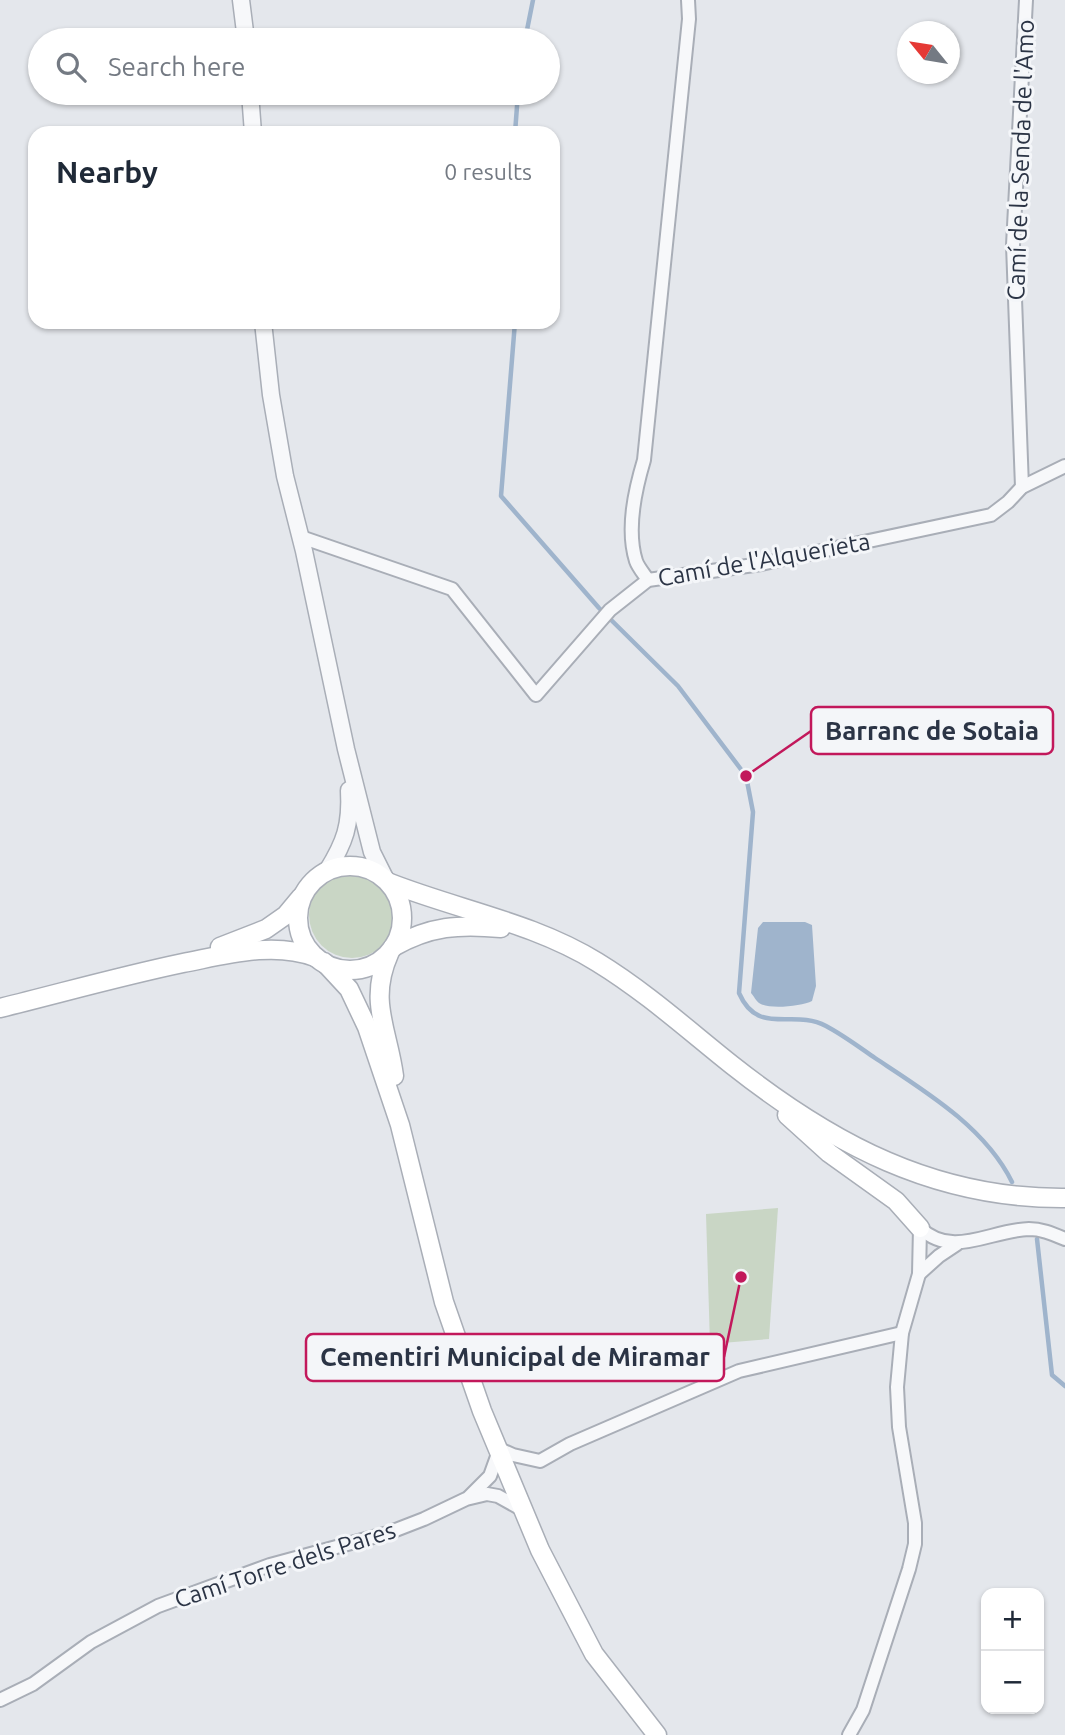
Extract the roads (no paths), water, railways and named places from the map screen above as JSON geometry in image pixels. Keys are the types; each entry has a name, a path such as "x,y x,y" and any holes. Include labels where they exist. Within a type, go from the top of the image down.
{"main road":[{"path":"400,1125 393,1069 378,999 383,968 398,940 403,919 400,900 388,882 371,869 348,866 327,871 310,884 306,891 299,909 299,927 308,948 349,989 367,1027 400,1125 444,1302 482,1410 540,1550 594,1654 657,1735"},
{"path":"388,882 533,930 568,945 643,994 768,1090 843,1142 876,1158 916,1175 978,1190 1034,1198 1065,1198"},
{"path":"148,970 266,929 286,915 306,891"},
{"path":"0,1008 148,970 238,952 296,951 320,959 331,966 349,970 373,965 415,934 448,926 533,930"},
{"path":"768,1090 783,1111 803,1131 896,1201 920,1228"}],"street":[{"path":"241,0 244,28"},
{"path":"648,580 636,562 633,537 635,493 644,460 689,19 688,0"},
{"name":"Camí de la Senda de l'Amo","path":"1022,487 1013,245 1026,0"},
{"path":"251,105 252,126"},
{"path":"264,329 273,408 285,476 301,537 346,749 372,852 388,882"},
{"name":"Camí de l'Alquerieta","path":"301,537 452,589 536,695 610,610 648,580 761,564 991,514 1008,502 1022,487 1065,467"},
{"path":"327,871 342,847 351,813 346,749"},
{"path":"920,1228 935,1240 957,1244"},
{"path":"849,1735 863,1710 915,1544 915,1523 897,1407 902,1333 919,1274 920,1228"},
{"path":"919,1274 957,1244 1009,1231 1041,1230 1065,1239"},
{"path":"498,1450 540,1461 570,1444 739,1371 902,1333"},
{"name":"Camí Torre dels Pares","path":"466,1499 490,1476 498,1450"},
{"name":"Camí Torre dels Pares","path":"0,1700 33,1684 91,1642 158,1606 270,1565 388,1533 466,1499 487,1494 498,1496 523,1510"}],"water":[{"path":"763,922 805,922 812,925 816,986 812,1001 793,1006 770,1006 759,1003 751,993 758,928"}],"waterway":[{"path":"527,28 533,0"},
{"path":"516,126 517,105"},
{"path":"514,329 501,496 599,608 678,686 746,776 753,812 739,993 747,1006 766,1018 801,1019 826,1026 914,1084 970,1127 1000,1162 1012,1182"},
{"path":"1037,1239 1052,1375 1065,1386"}],"place":[{"name":"Barranc de Sotaia","path":"746,776"},
{"name":"Cementiri Municipal de Miramar","path":"741,1277"}]}
